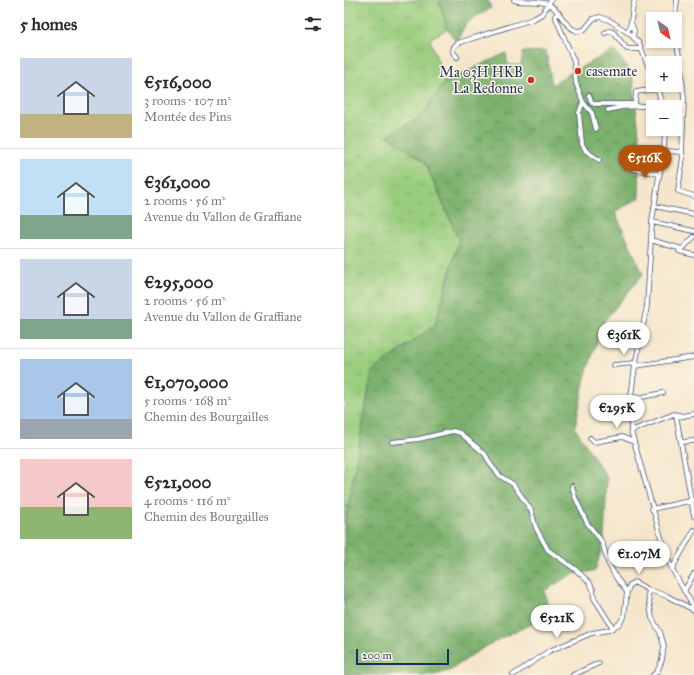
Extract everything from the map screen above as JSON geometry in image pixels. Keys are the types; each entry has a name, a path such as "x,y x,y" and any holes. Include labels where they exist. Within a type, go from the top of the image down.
{"street":[{"path":"514,0 541,2 548,5 559,13 565,24 572,30 584,30 593,19 600,17 609,20 633,36 639,43 645,59"},
{"path":"457,57 454,55 453,49 458,43 533,19 542,14 552,0"},
{"path":"627,32 630,27 632,9 635,0"},
{"path":"676,12 677,0"},
{"path":"559,13 556,16 574,61 576,83 583,102 592,113 596,129"},
{"path":"631,20 634,31 633,36"},
{"path":"605,33 609,31 613,32 627,49 642,49"},
{"path":"682,77 684,98 683,157 678,191 694,196"},
{"path":"589,96 591,101 595,104 635,104 636,92 646,90"},
{"path":"583,102 579,112 582,144 586,151 599,160"},
{"path":"608,110 619,107 646,106"},
{"path":"665,136 664,151 652,222 647,306 635,364 630,399 631,431 665,552 681,585 694,603"},
{"path":"664,151 682,152"},
{"path":"634,169 659,174"},
{"path":"654,206 694,214"},
{"path":"652,222 694,231"},
{"path":"651,241 682,249 694,237"},
{"path":"651,241 694,255"},
{"path":"614,365 694,357"},
{"path":"630,399 663,393"},
{"path":"631,431 671,415 683,416 694,414"},
{"path":"676,415 694,516"},
{"path":"392,442 419,439 456,432 460,433 484,453 490,465 500,476 513,484 531,510 536,528 548,550 575,568 590,582 593,589 594,598 613,628"},
{"path":"590,438 594,442 622,437 634,442"},
{"path":"681,442 694,441"},
{"path":"572,486 575,497 587,523 600,539 608,563 620,584 627,592"},
{"path":"652,509 692,500"},
{"path":"672,569 694,530"},
{"path":"685,591 694,574"},
{"path":"513,675 549,651 592,633 613,628 621,623 624,617 627,592 630,585 634,582 694,609"},
{"path":"649,590 648,595 652,618 660,632 664,646 662,660 657,672 653,675"},
{"path":"685,591 694,609"},
{"path":"573,675 599,663"}],"green space":[{"path":"344,0 439,0 447,29 430,39 445,82 423,114 388,136 425,162 459,240 435,325 372,371 344,530"},
{"path":"439,0 488,0 491,8 470,21 460,34 459,41 456,41 447,29"},
{"path":"614,50 632,73 640,142 639,198 615,212 643,274 604,321 585,377 575,428 607,478 604,541 595,571 572,574 544,591 548,601 547,617 505,636 478,651 451,670 434,675 344,675 344,530 372,371 435,325 459,240 425,162 388,136 423,114 445,82 506,53 508,65 521,65 523,52 546,51 552,85 568,74"}],"place":[{"name":"casemate","path":"578,71"},
{"name":"Ma 03H HKB La Redonne","path":"531,80"}]}
